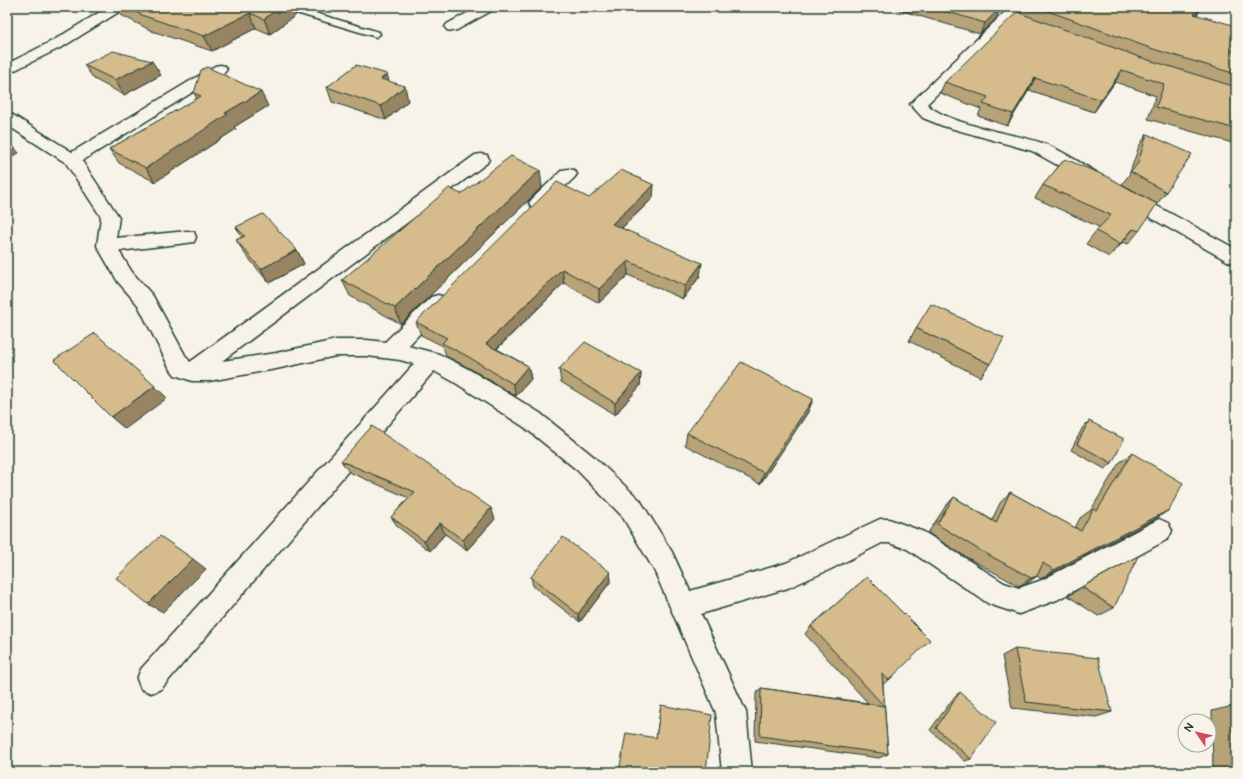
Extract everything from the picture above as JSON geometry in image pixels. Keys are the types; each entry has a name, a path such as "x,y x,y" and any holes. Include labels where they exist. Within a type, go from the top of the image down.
{"street":[{"path":"7,70 105,16 117,7"},
{"path":"452,27 488,7"},
{"path":"1010,14 918,104 929,115 949,123 1038,147 1236,257"},
{"path":"72,159 220,69"},
{"path":"10,124 72,159 110,217 106,246 125,277 134,285 146,301 177,361 183,369 192,372 209,372 276,361 336,348 367,348 431,360 462,376 532,420 585,462 631,508 663,561 730,712 738,772"},
{"path":"192,372 481,159"},
{"path":"523,218 568,174"},
{"path":"106,246 187,237"},
{"path":"389,351 451,290"},
{"path":"151,679 431,360"},
{"path":"684,606 788,574 822,560 880,531 889,531 915,540 998,595 1019,601 1048,591 1159,531"}],"lane":[{"path":"286,7 376,34"}],"building":[{"path":"126,7 280,7 264,19 250,13 204,36 144,16"},
{"path":"931,7 1001,7 985,23"},
{"path":"1037,7 1191,7 1200,10 1194,14 1236,26 1236,41 1232,52 1236,53 1236,74 1150,48"},
{"path":"1017,12 1139,57 1236,87 1236,129 1156,107 1164,84 1122,70 1101,100 1035,78 1013,114 983,104 988,97 945,82"},
{"path":"113,51 152,61 115,80 84,65"},
{"path":"356,65 387,74 381,79 405,86 381,106 327,87"},
{"path":"207,67 261,92 225,113 228,114 146,168 109,149 201,96 194,93 201,70"},
{"path":"1147,134 1192,154 1166,192 1131,172 1138,163"},
{"path":"511,156 540,170 395,308 342,280 449,188 461,194"},
{"path":"1065,159 1106,176 1157,204 1139,231 1133,229 1120,244 1096,231 1111,215 1043,185"},
{"path":"621,170 654,185 612,224 702,263 685,286 628,261 599,289 562,269 486,344 528,366 513,384 467,356 442,343 447,338 416,322 557,182 589,198"},
{"path":"263,214 297,250 261,269 236,240 245,236 236,227"},
{"path":"931,304 1004,338 990,364 916,328"},
{"path":"95,333 155,386 111,417 54,360"},
{"path":"585,342 641,373 615,403 559,369"},
{"path":"741,362 813,399 764,473 687,433"},
{"path":"1089,421 1124,439 1112,463 1077,444"},
{"path":"372,426 491,508 463,540 440,523 424,541 391,517 415,492 341,461"},
{"path":"1132,453 1183,483 1169,510 1054,570 1043,563 1037,576 1031,578 976,548 937,524 954,497 996,523 1010,492 1081,531 1093,509 1097,511"},
{"path":"160,536 193,559 148,604 116,578"},
{"path":"563,537 610,572 578,614 531,577"},
{"path":"1138,556 1114,608 1082,587"},
{"path":"867,577 930,640 889,680 882,674 888,754 760,736 761,688 884,706 811,626"},
{"path":"1015,649 1098,658 1112,712 1026,702"},
{"path":"960,692 996,722 971,759 936,728"},
{"path":"661,705 712,715 706,772 619,772 626,733 656,738"},
{"path":"1233,706 1236,707 1236,772 1234,772"}]}
